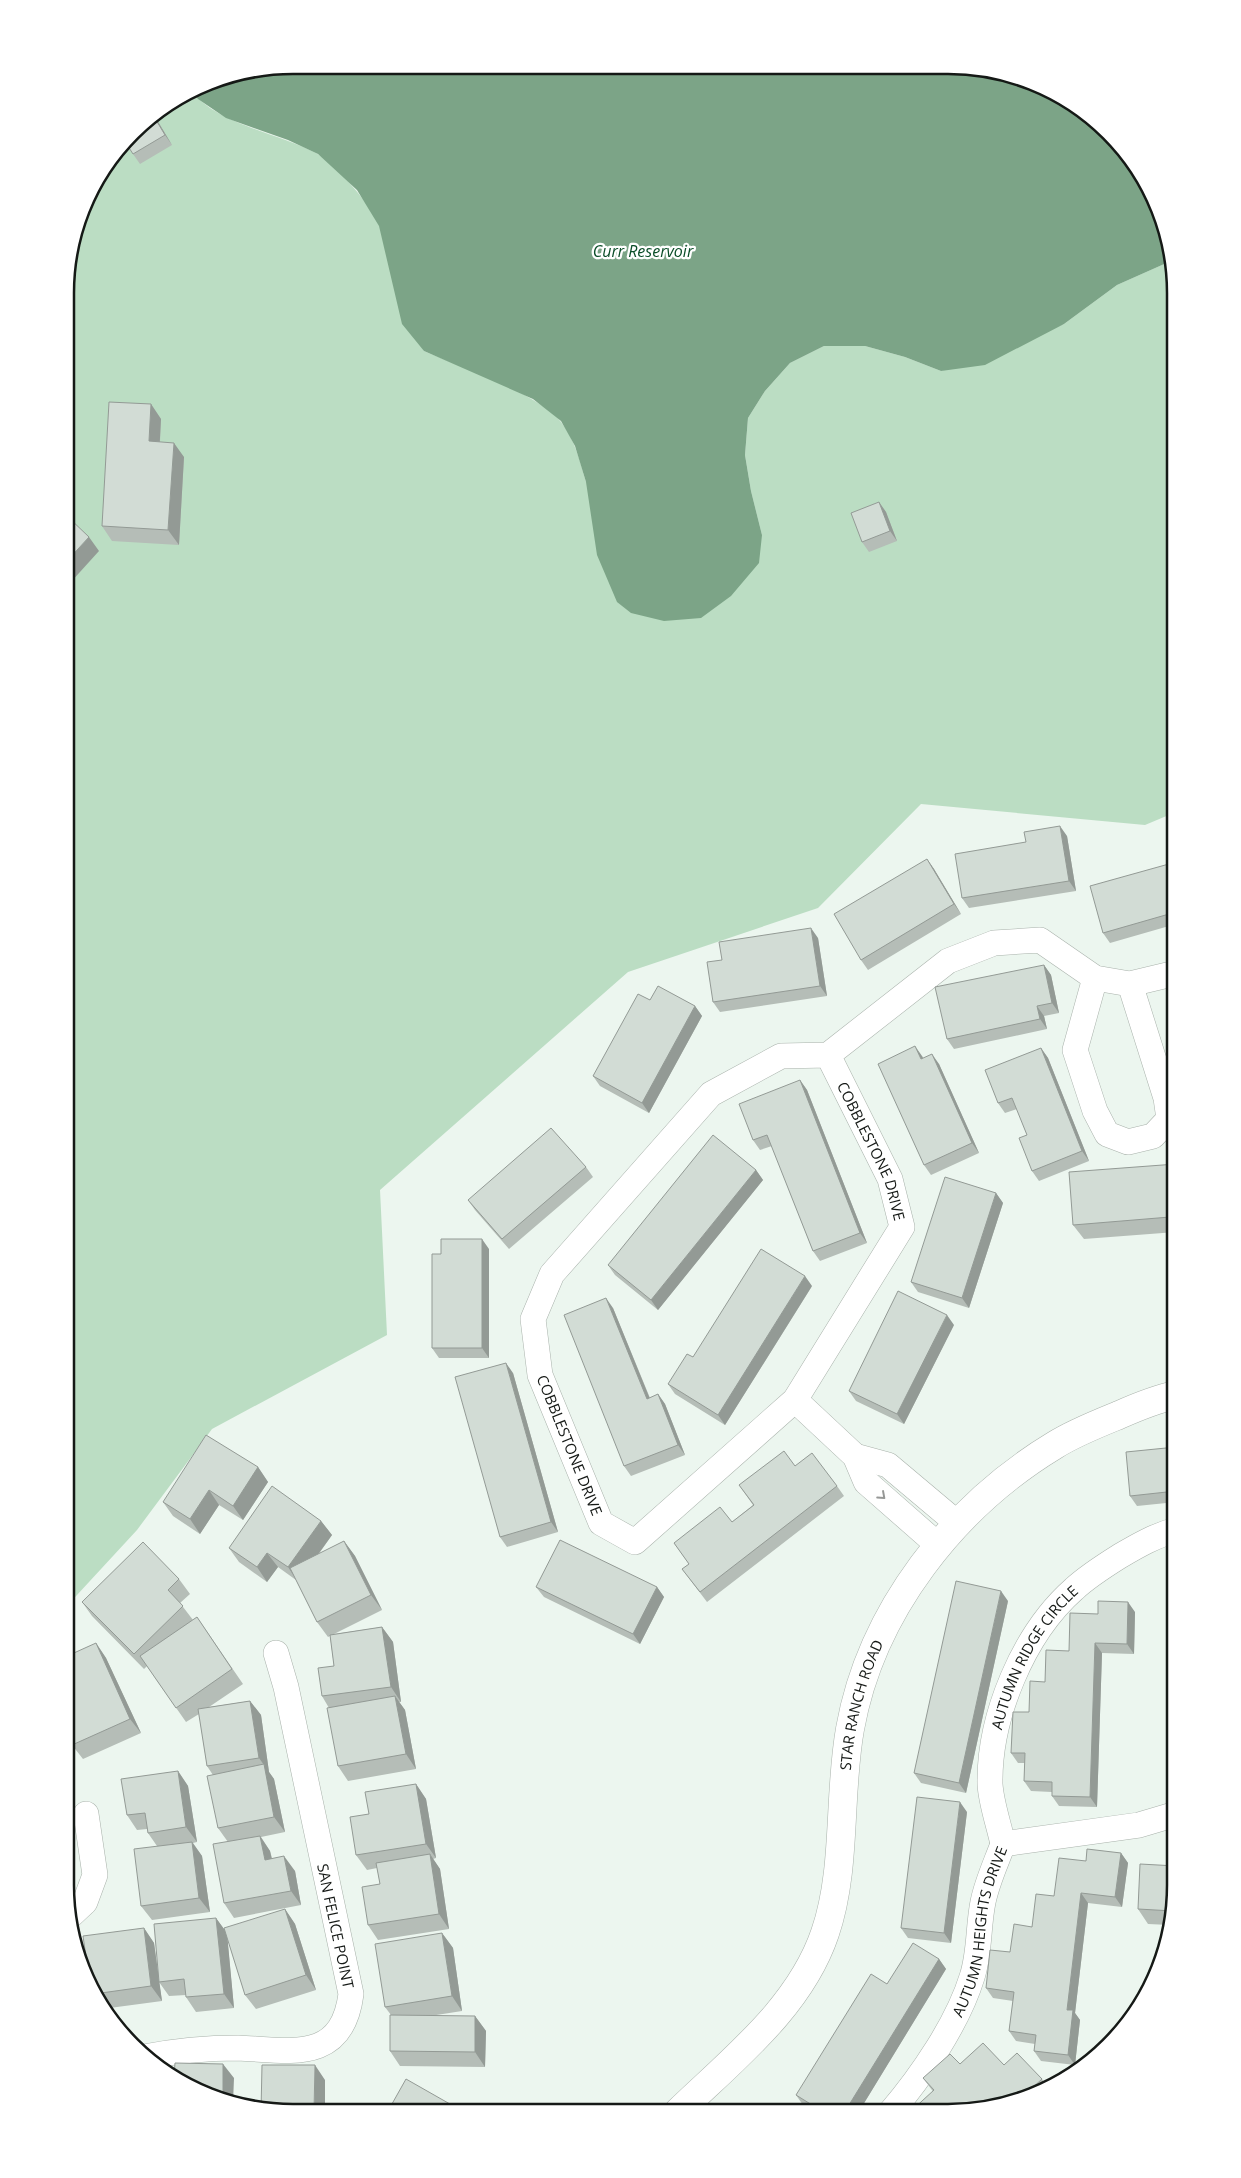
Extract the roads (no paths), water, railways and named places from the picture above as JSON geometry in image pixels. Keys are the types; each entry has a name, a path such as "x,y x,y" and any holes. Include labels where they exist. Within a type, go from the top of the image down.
{"street":[{"path":"828,1055 948,961 994,943 1040,940 1095,978 1130,984 1167,975"},
{"path":"1095,978 1075,1050 1095,1110 1108,1134 1128,1142 1153,1136 1167,1121"},
{"path":"1130,984 1167,1105"},
{"name":"COBBLESTONE DRIVE","path":"828,1055 890,1179 902,1227 795,1400 635,1542 601,1523 540,1375 533,1319 552,1274 711,1094 781,1056 828,1055"},
{"name":"STAR RANCH ROAD","path":"686,2104 754,2039 785,2005 809,1971 826,1932 836,1890 850,1728 875,1646 898,1600 957,1523 1020,1468 1057,1444 1108,1419 1167,1397"},
{"path":"795,1400 855,1456 866,1482 939,1546"},
{"path":"855,1456 888,1465 957,1523"},
{"name":"AUTUMN RIDGE CIRCLE","path":"1003,1844 990,1785 994,1744 1001,1710 1013,1678 1028,1647 1049,1617 1073,1590 1086,1579 1135,1547 1167,1534"},
{"name":"SAN FELICE POINT","path":"154,2055 183,2050 238,2048 286,2052 304,2050 319,2046 333,2036 342,2025 349,2010 351,1994 286,1687 276,1653"},
{"path":"76,1911 85,1902 95,1876 86,1814"},
{"name":"AUTUMN HEIGHTS DRIVE","path":"897,2104 952,2024 965,1998 973,1975 984,1900 1003,1844 1139,1825 1167,1817"}],"water":[{"name":"Curr Reservoir","path":"278,74 963,74 991,78 1019,85 1058,103 1093,128 1113,148 1138,183 1151,209 1160,236 1165,264 1117,285 1064,324 985,365 941,371 905,357 865,346 824,346 790,363 765,391 748,418 745,455 751,491 762,535 759,563 731,596 701,618 664,621 631,613 617,602 597,555 586,482 575,446 561,421 533,399 424,351 402,324 379,226 357,190 318,154 288,140 226,118 196,96 222,85"}]}
